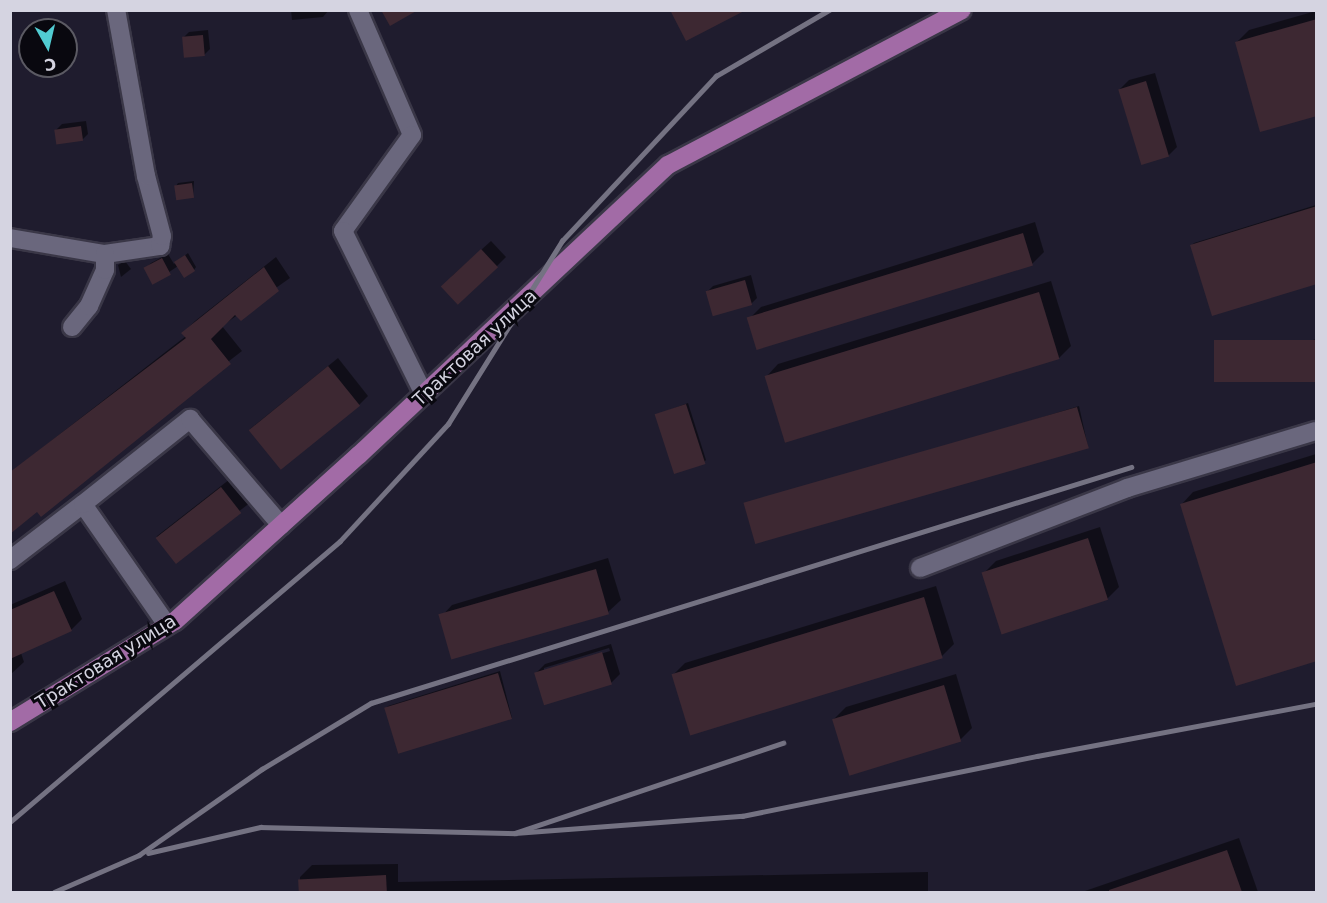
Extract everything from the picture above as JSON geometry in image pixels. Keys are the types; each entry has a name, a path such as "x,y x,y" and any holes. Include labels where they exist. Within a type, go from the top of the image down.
{"main road":[{"name":"Трактовая улица","path":"10,722 167,625 281,525 424,394 668,165 962,10"}],"street":[{"path":"10,238 105,254 152,249 160,246 162,236 146,176 116,10"},
{"path":"358,10 412,135 343,231 424,394"},
{"path":"72,327 89,306 105,270 105,254"},
{"path":"10,560 190,419 281,525"},
{"path":"920,568 1127,488 1317,431"},
{"path":"83,504 167,625"}],"building":[{"path":"381,10 418,10 390,26"},
{"path":"670,10 746,10 686,41"},
{"path":"1317,19 1317,116 1260,132 1235,42"},
{"path":"203,35 205,56 184,58 182,37"},
{"path":"1146,81 1169,157 1141,165 1118,89"},
{"path":"81,126 83,141 56,145 54,130"},
{"path":"192,183 194,198 176,200 174,186"},
{"path":"1317,206 1317,284 1212,316 1190,245"},
{"path":"1023,233 1033,266 757,350 747,317"},
{"path":"481,249 498,267 458,305 441,287"},
{"path":"185,255 195,271 184,278 174,262"},
{"path":"162,258 171,275 152,285 143,268"},
{"path":"264,267 279,291 241,321 235,315 211,339 231,364 41,517 37,512 10,534 10,472 186,338 181,333"},
{"path":"745,280 752,305 713,316 706,291"},
{"path":"1039,292 1059,359 785,443 765,376"},
{"path":"1214,340 1316,340 1316,382 1214,382"},
{"path":"328,366 360,406 281,470 249,430"},
{"path":"686,404 705,464 674,474 655,414"},
{"path":"1077,407 1089,448 755,544 743,503"},
{"path":"1317,462 1317,661 1236,686 1180,504"},
{"path":"221,487 241,513 176,564 156,538"},
{"path":"1088,538 1108,600 1002,634 981,573"},
{"path":"596,569 609,614 451,659 438,614"},
{"path":"54,591 72,631 10,659 10,610"},
{"path":"924,597 943,658 690,735 672,674"},
{"path":"602,652 612,685 544,705 534,673"},
{"path":"498,673 512,719 398,754 384,708"},
{"path":"944,685 961,741 849,776 832,719"},
{"path":"1227,850 1242,892 1109,892 1109,890"},
{"path":"386,875 387,892 299,892 298,880"}],"railway":[{"path":"10,822 340,541 448,424 562,241 716,76 829,10"},
{"path":"54,892 139,855 262,769 371,703 1131,467"},
{"path":"515,833 742,816 1037,756 1316,704"},
{"path":"148,853 261,827 515,833 783,743"}]}
